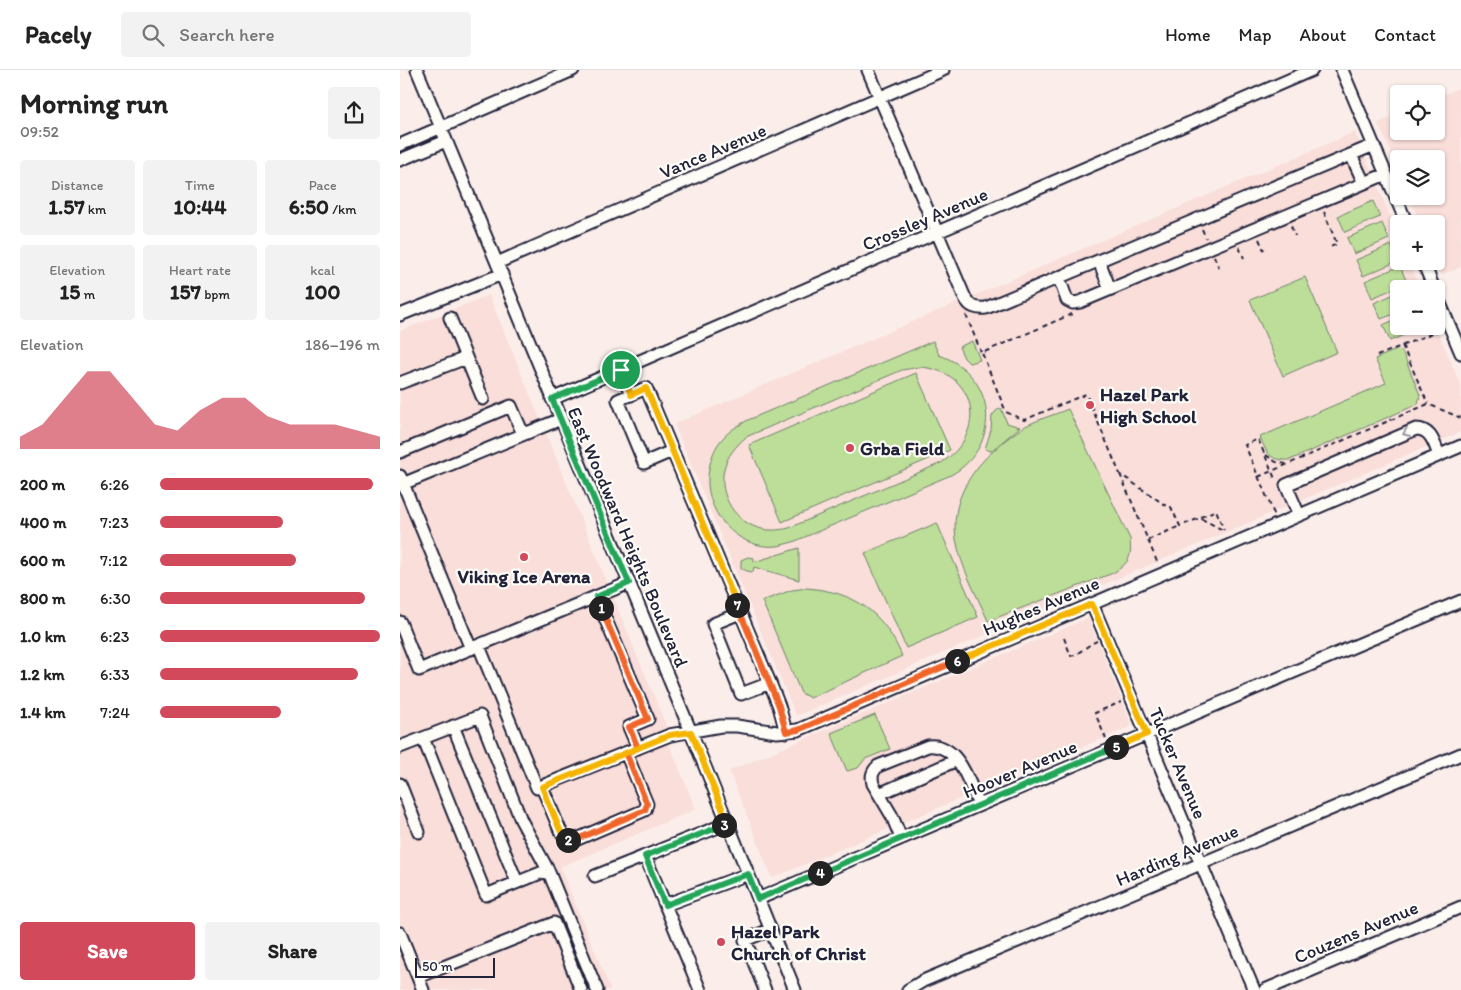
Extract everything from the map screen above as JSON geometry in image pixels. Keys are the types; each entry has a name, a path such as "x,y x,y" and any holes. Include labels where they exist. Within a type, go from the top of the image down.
{"street":[{"name":"East Woodward Heights Boulevard","path":"416,70 691,732 795,990"},
{"path":"400,144 574,70"},
{"path":"868,70 965,298 972,306 979,309 986,308 1374,145"},
{"name":"Vance Avenue","path":"400,315 943,70"},
{"name":"Crossley Avenue","path":"552,399 1312,70"},
{"path":"1342,70 1403,215"},
{"path":"400,160 446,141"},
{"path":"1352,155 1364,183"},
{"path":"1058,278 1067,300 1073,303 1080,302 1386,174"},
{"path":"1099,261 1110,290"},
{"path":"1445,314 1461,353"},
{"path":"450,318 483,399"},
{"path":"400,383 466,358"},
{"path":"621,370 631,395"},
{"path":"672,451 644,463 618,400 646,388 770,683 786,732"},
{"path":"400,452 512,406 523,434"},
{"path":"560,419 401,481 537,788 542,787 560,830 567,840 575,840 645,810 647,804 626,753"},
{"path":"1299,515 1286,485 1399,436 1416,429 1426,431 1439,455"},
{"name":"Hughes Avenue","path":"542,787 670,735 721,726 786,732 798,730 1461,446"},
{"path":"400,622 419,670 629,583"},
{"path":"596,597 648,719 629,727 638,748"},
{"name":"Hoover Avenue","path":"758,899 1461,601"},
{"name":"Tucker Avenue","path":"1092,604 1254,990"},
{"path":"740,613 713,624 741,694 770,683"},
{"path":"400,747 480,716 521,820 548,870 597,990"},
{"path":"453,726 517,882"},
{"path":"423,738 486,895 548,870"},
{"path":"901,838 892,816 871,778 878,766 928,746 936,745 945,748 957,760 978,805"},
{"name":"Harding Avenue","path":"908,990 923,981 1461,754"},
{"path":"879,794 957,760"},
{"path":"400,784 419,832"},
{"path":"595,876 728,823"},
{"path":"645,856 700,990"},
{"path":"665,905 748,874"},
{"name":"Couzens Avenue","path":"1266,990 1461,907"},
{"path":"418,977 554,923 581,990"},
{"path":"765,990 745,940 770,930"},
{"path":"400,933 423,990"}],"path":[{"path":"1323,212 1337,244 1330,247"},
{"path":"1291,225 1295,236"},
{"path":"1253,242 1259,239 1264,250"},
{"path":"1244,258 1239,247 1246,244"},
{"path":"1214,258 1222,254"},
{"path":"982,352 1078,311"},
{"path":"965,313 1006,412 1024,420 1086,394 1162,574"},
{"path":"1377,356 1451,328"},
{"path":"1402,345 1428,404 1461,418"},
{"path":"1258,477 1428,404"},
{"path":"1274,514 1245,445 1258,439 1278,486"},
{"path":"1264,453 1276,462 1289,464"},
{"path":"1120,474 1168,508 1171,506 1180,526"},
{"path":"1148,540 1216,510 1226,532 1200,518"},
{"path":"1064,638 1071,656 1077,654 1091,643 1100,640"},
{"path":"1106,740 1095,713 1125,700"}],"shaded area":[{"path":"1461,87 1461,267 1442,275 1440,270 1445,270 1445,215 1416,215 1413,205 1445,205 1445,150 1390,151 1378,123 1390,118 1390,140 1445,140 1445,94"},
{"name":"Hazel Park High School","path":"1355,132 1390,216 1390,270 1413,270 1416,280 1390,280 1390,335 1440,335 1461,386 1461,432 796,716 674,424"},
{"path":"489,295 665,723 670,746 696,809 560,867 611,990 400,990 400,331"},
{"path":"1088,618 1132,726 772,878 729,771"}],"green space":[{"path":"1373,201 1380,217 1345,232 1338,216"},
{"path":"1382,223 1389,239 1354,254 1347,238"},
{"path":"1390,245 1390,264 1363,276 1356,260"},
{"path":"1391,270 1402,270 1406,280 1390,280 1390,290 1372,298 1365,281"},
{"path":"1305,277 1337,352 1283,376 1250,300"},
{"path":"1390,296 1390,316 1381,319 1374,303"},
{"path":"1390,322 1390,335 1404,335 1390,341 1383,325"},
{"path":"933,341 939,355 958,364 972,378 982,393 986,411 986,429 980,446 968,462 951,475 793,542 778,546 763,546 748,542 725,524 716,512 710,499 708,484 712,456 720,441 748,420","holes":["920,367 939,371 954,379 964,391 970,405 970,420 966,436 956,450 941,463 786,529 769,530 752,526 737,514 726,498 723,479 724,469 732,452 746,437 902,370"]},
{"path":"972,341 980,360 969,363 964,358 959,347"},
{"path":"1396,350 1402,351 1420,395 1418,404 1290,460 1274,458 1267,452 1260,437 1386,383 1375,359"},
{"name":"Grba Field","path":"916,373 950,450 782,522 749,445"},
{"path":"1001,408 1007,423 1020,427 991,451 985,449 991,430 992,416"},
{"path":"1068,409 1130,539 1130,555 1126,563 1113,573 988,621 965,571 958,550 955,522 963,490 981,463 1005,440 1030,424"},
{"path":"937,523 978,617 906,648 865,553"},
{"path":"799,548 799,580 754,567 753,572 741,568 741,560 748,557 754,558 754,562"},
{"path":"807,588 839,594 865,607 886,627 902,656 810,698 801,693 762,601 792,590"},
{"path":"875,715 890,749 865,759 858,768 847,771 831,733"}],"place":[{"name":"Hazel Park High School","path":"1090,405"},
{"name":"Grba Field","path":"850,448"},
{"name":"Viking Ice Arena","path":"524,557"},
{"name":"Hazel Park Church of Christ","path":"721,942"}],"route":[{"path":"621,370 552,399 629,583 596,597 648,719 629,727 638,748 626,753 647,804 645,810 575,840 567,840 560,830 542,787 594,766 626,753 670,735 691,732 728,823 645,856 665,905 748,874 758,899 1147,734 1092,604 798,730 786,732 770,683 646,388 631,395 621,370"}]}
